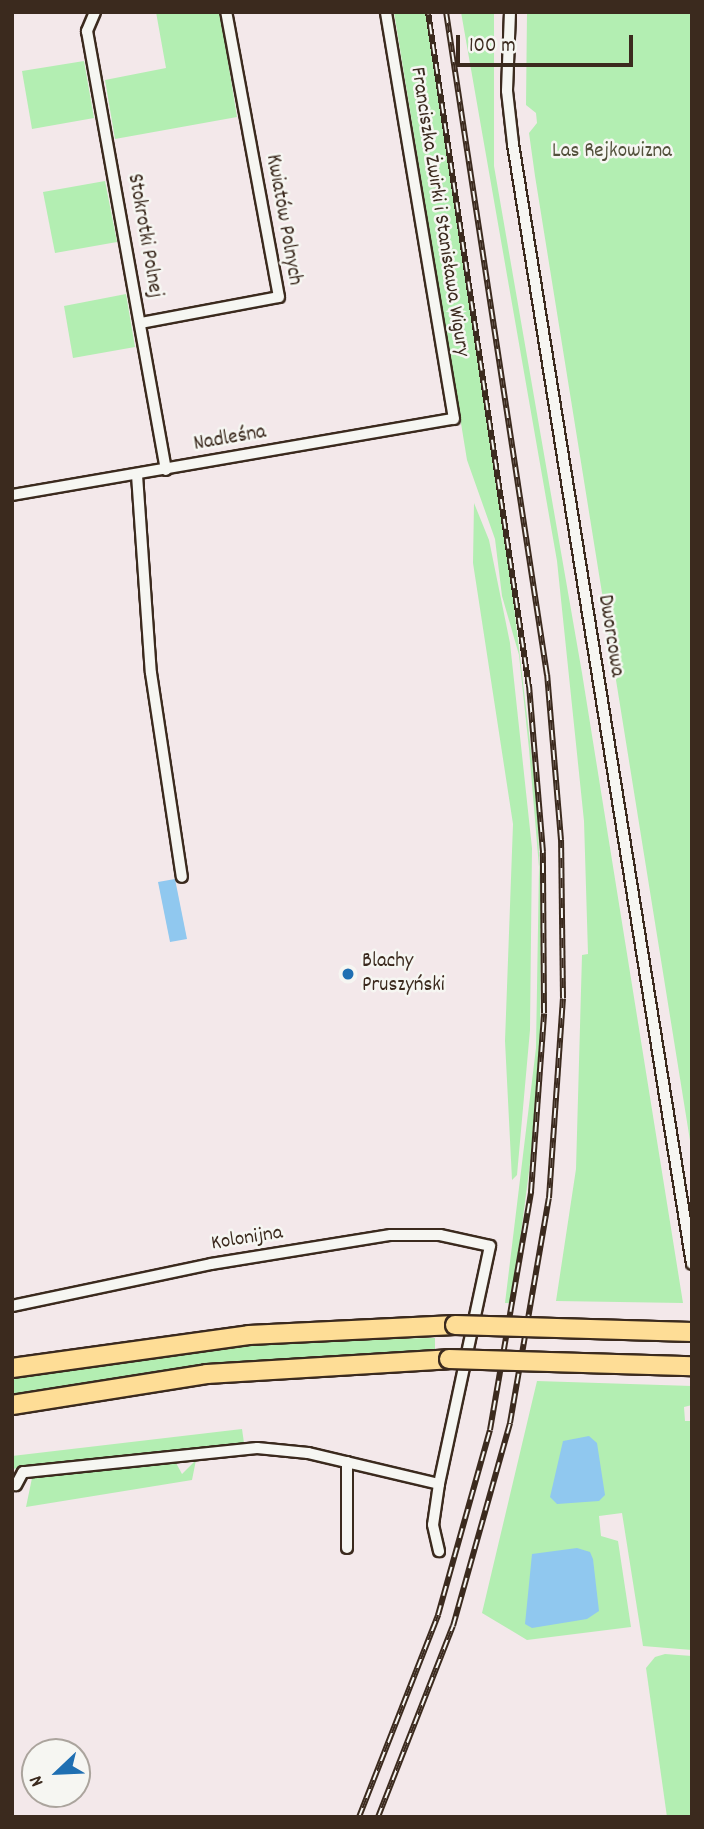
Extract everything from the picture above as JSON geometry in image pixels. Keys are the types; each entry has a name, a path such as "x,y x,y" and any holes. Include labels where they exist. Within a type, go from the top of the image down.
{"highway":[{"path":"12,1368 238,1336 455,1325 692,1332"},
{"path":"12,1405 206,1374 449,1359 692,1366"}],"street":[{"name":"Stokrotki Polnej","path":"95,12 88,31 166,470"},
{"name":"Kwiatów Polnych","path":"141,323 279,298 226,12"},
{"name":"Franciszka Żwirki i Stanisława Wigury","path":"386,12 454,419"},
{"name":"Dworcowa","path":"510,12 507,91 513,144 692,1264"},
{"name":"Nadleśna","path":"12,495 454,419"},
{"path":"138,475 151,673 182,877"},
{"name":"Kolonijna","path":"12,1306 211,1264 391,1236 440,1235 491,1246 439,1484"},
{"path":"16,1485 23,1472 224,1449 283,1450 439,1484 433,1525 439,1551"},
{"path":"347,1462 347,1548"}],"green space":[{"path":"156,12 220,12 237,117 115,139 105,80 166,68"},
{"path":"394,12 426,12 507,547 537,801 541,905 540,1038 536,1117 512,1303 505,1303 536,1048 539,867 529,749 519,655 502,596 495,539 467,460"},
{"path":"461,12 494,12 494,166 582,673 683,1303 556,1301 576,1169 582,955 588,954 584,821 557,561"},
{"name":"Las Rejkowizna","path":"527,12 692,12 692,1153 535,176 529,133 537,123 536,113 526,105"},
{"path":"84,61 94,118 32,129 22,71"},
{"path":"105,181 117,242 55,253 43,192"},
{"path":"126,294 135,347 73,358 64,306"},
{"path":"474,503 489,540 510,643 532,848 530,1030 517,1175 512,1180 505,1041 513,824 473,563"},
{"path":"435,1338 435,1352 283,1359 141,1374 12,1398 12,1377 165,1350 282,1341"},
{"path":"537,1381 692,1386 692,1405 684,1407 685,1421 692,1421 692,1650 643,1646 622,1513 599,1516 601,1536 618,1541 631,1627 527,1640 482,1613"},
{"path":"242,1429 244,1443 12,1469 12,1456"},
{"path":"196,1460 192,1480 26,1507 32,1478 175,1461 182,1474"},
{"path":"665,1654 692,1656 692,1817 667,1817 646,1668 655,1657"}],"water":[{"path":"175,879 187,939 170,942 158,882"},
{"path":"589,1436 597,1443 605,1495 599,1501 557,1504 550,1497 563,1441"},
{"path":"577,1548 590,1552 593,1559 599,1611 587,1619 532,1628 525,1624 532,1554"}],"railway":[{"path":"359,1817 438,1615 490,1430 531,1192 544,1013 543,852 529,687 428,12"},
{"path":"378,1817 453,1626 510,1423 549,1198 563,998 561,840 547,675 446,12"}],"place":[{"name":"Blachy Pruszyński","path":"348,974"}]}
